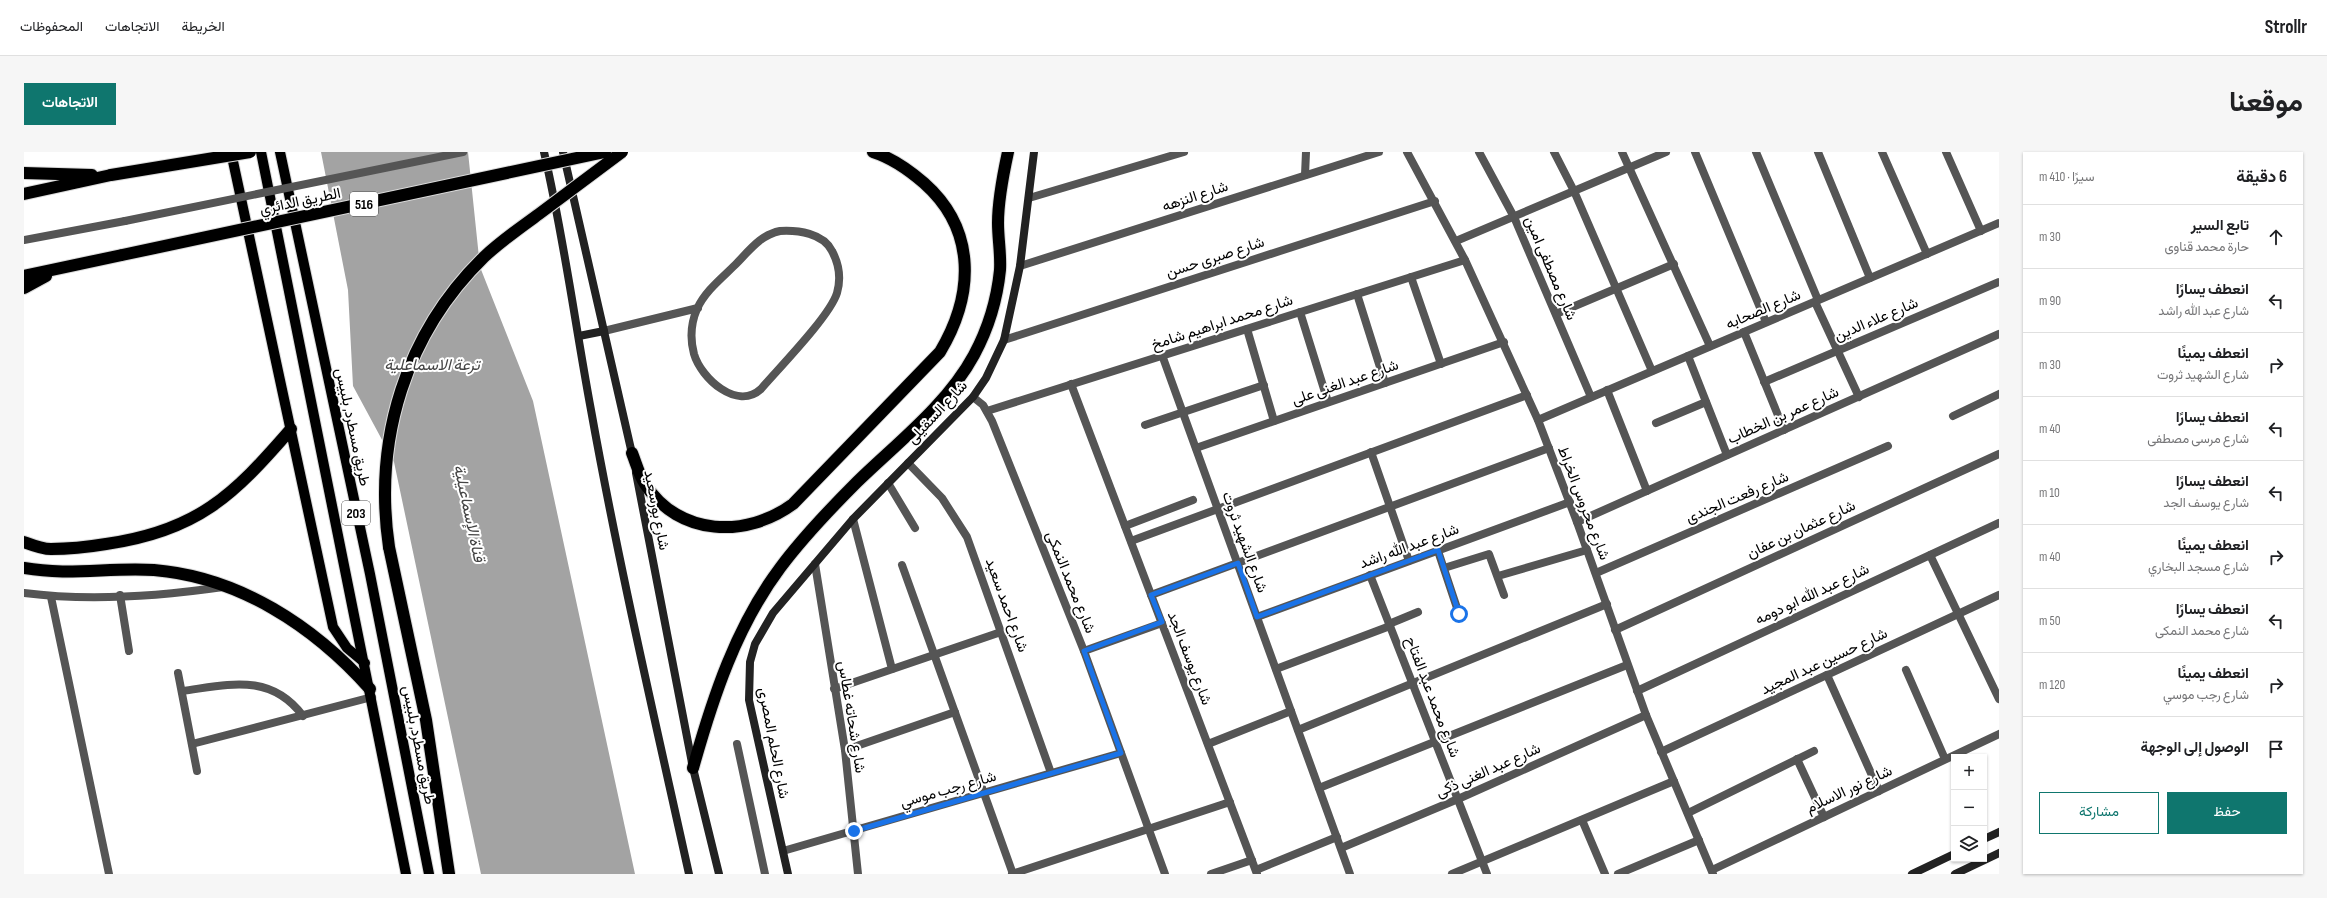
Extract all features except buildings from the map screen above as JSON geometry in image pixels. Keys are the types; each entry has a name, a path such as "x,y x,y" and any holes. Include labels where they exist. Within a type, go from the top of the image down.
{"highway":[{"path":"24,194 111,175 250,152"},
{"name":"الطريق الدائري","path":"24,276 605,152"},
{"path":"449,874 426,720 389,547 384,498 388,443 404,378 425,334 452,292 485,256 622,152"},
{"path":"632,453 645,484 663,505 674,513 700,524 714,527 742,527 756,524 769,519 793,504 940,352 955,324 963,293 965,261 958,229 941,201 918,178 891,160 873,152"},
{"path":"694,768 708,714 724,670 740,635 780,568 831,509 946,394 973,357 989,322 997,292 1000,269 998,222 1000,199 1008,152"},
{"path":"24,173 111,175"},
{"path":"24,288 67,267"},
{"path":"24,542 49,549 98,545 137,540 175,527 210,509 242,484 292,429"},
{"path":"24,568 60,573 154,570 178,574 224,586 270,607 314,635 339,655 371,693"}],"main road":[{"path":"231,152 292,429 333,627 347,648 364,663"},
{"name":"203","path":"261,152 371,693 406,874"},
{"name":"طريق مسطرد, بلبيس","path":"280,152 330,397 370,574 429,874"},
{"path":"544,152 560,223 591,411 640,654 689,874"},
{"name":"شارع بورسعيد","path":"563,152 632,453 694,768 719,874"},
{"name":"شارع السقيلى","path":"815,564 853,520 888,483 973,397 986,378 1004,340 1020,266 1034,152"},
{"path":"579,336 604,331"},
{"name":"شارع الحلم المصرى","path":"788,874 749,700 748,681 755,644 763,628 773,613 815,564"},
{"path":"1987,838 1999,832"},
{"path":"1955,874 1999,853"},
{"path":"1912,874 1951,855"}],"street":[{"path":"24,240 125,221 463,152"},
{"path":"1029,198 1184,152"},
{"path":"1305,175 1306,152"},
{"name":"شارع النزهه","path":"1020,266 1378,152"},
{"name":"شارع محروس الخراط","path":"1408,152 1456,241 1504,342 1538,420 1578,522 1627,665 1646,715 1713,872"},
{"name":"شارع مصطفى امين","path":"1480,152 1514,217 1591,397"},
{"path":"1554,152 1574,191 1652,371"},
{"path":"1622,152 1710,346"},
{"path":"1456,241 1666,152"},
{"path":"1695,152 1766,322"},
{"path":"1756,152 1816,301 1859,397"},
{"path":"1818,152 1870,278"},
{"path":"1882,152 1927,254"},
{"path":"1946,152 1981,231"},
{"name":"شارع صبرى حسن","path":"1004,340 1434,201"},
{"name":"شارع الصحابه","path":"1538,420 1999,223"},
{"path":"604,331 698,308 708,293 762,238 774,232 796,231 815,236 830,247 834,256 839,279 833,302 761,389 752,396 740,396 724,390 710,380 699,366 692,343 692,331 698,308"},
{"name":"شارع محمد ابراهيم شامخ","path":"987,411 1465,260"},
{"path":"1556,314 1674,264"},
{"path":"1411,277 1441,364"},
{"name":"شارع علاء الدين","path":"1764,382 1999,282"},
{"path":"1357,294 1385,383"},
{"path":"1300,312 1328,402"},
{"path":"1247,329 1274,421"},
{"path":"1744,332 1784,430"},
{"name":"شارع عمر بن الخطاب","path":"1578,522 1999,334"},
{"name":"شارع عبد الغنى على","path":"1196,448 1504,342"},
{"name":"شارع الشهيد ثروت","path":"1162,355 1350,874"},
{"path":"1688,356 1727,456"},
{"name":"شارع يوسف الجد","path":"1071,384 1257,872"},
{"path":"1146,425 1264,385"},
{"path":"1607,390 1646,491"},
{"path":"1953,416 1999,394"},
{"path":"1131,541 1527,395"},
{"name":"شارع محمد النمكى","path":"973,397 987,411 1084,651 1164,874"},
{"path":"1656,423 1706,402"},
{"name":"شارع رفعت الجندى","path":"1596,573 1888,446"},
{"path":"1151,595 1549,448"},
{"path":"1371,452 1409,561"},
{"name":"شارع عثمان بن عفان","path":"1615,630 1999,454"},
{"name":"شارع احمد سعيد","path":"908,463 942,498 960,523 967,537 1051,773"},
{"path":"888,483 915,528"},
{"path":"1125,526 1193,500"},
{"name":"شارع عبد الله راشد","path":"1257,617 1570,502"},
{"path":"853,520 892,669"},
{"name":"شارع عبد الله ابو دومه","path":"1637,691 1999,523"},
{"path":"1438,550 1459,614"},
{"path":"1498,576 1588,550"},
{"path":"1444,568 1488,554 1490,555 1504,596"},
{"path":"1930,555 1999,699"},
{"name":"شارع شحاته غطاس","path":"815,564 845,750 858,874"},
{"path":"902,565 1013,874 1230,802"},
{"name":"شارع محمد عبد الفتاح","path":"1370,575 1488,874"},
{"path":"24,593 51,597 120,595 169,593 224,586"},
{"path":"120,595 129,651"},
{"name":"شارع حسين عبد المجيد","path":"1661,752 1999,595"},
{"path":"51,597 109,874"},
{"path":"1298,730 1607,604"},
{"path":"1276,669 1389,625 1418,612"},
{"path":"1084,651 1162,622"},
{"path":"834,689 1002,632"},
{"path":"1319,788 1627,665"},
{"path":"1906,670 1945,759"},
{"path":"178,673 197,771"},
{"path":"1827,675 1879,791"},
{"path":"182,691 236,684 255,685 283,695 303,716"},
{"path":"192,744 303,716 371,693"},
{"path":"1208,744 1291,711"},
{"path":"845,750 955,712"},
{"name":"شارع عبد الغنى ذكى","path":"1341,848 1458,799 1646,715"},
{"name":"شارع نور الاسلام","path":"1713,872 1824,816 1999,734"},
{"path":"737,744 765,874"},
{"path":"1688,813 1814,751"},
{"name":"شارع رجب موسي","path":"783,851 1121,753"},
{"path":"1797,759 1824,816"},
{"path":"1452,874 1674,781"},
{"path":"1582,820 1605,874"},
{"path":"1257,872 1337,837"},
{"path":"1618,874 1699,840"},
{"path":"1211,874 1252,860"}],"water":[{"name":"ترعة الاسماعلية","path":"321,152 468,152 480,267 533,401 635,874 481,874 394,462 353,386 348,290"}],"route":[{"path":"854,831 1121,753 1084,651 1162,622 1151,595 1238,563 1257,617 1438,550 1459,614"}],"water label":[{"name":"قناة الإسماعيلية","path":"470,513"}]}
